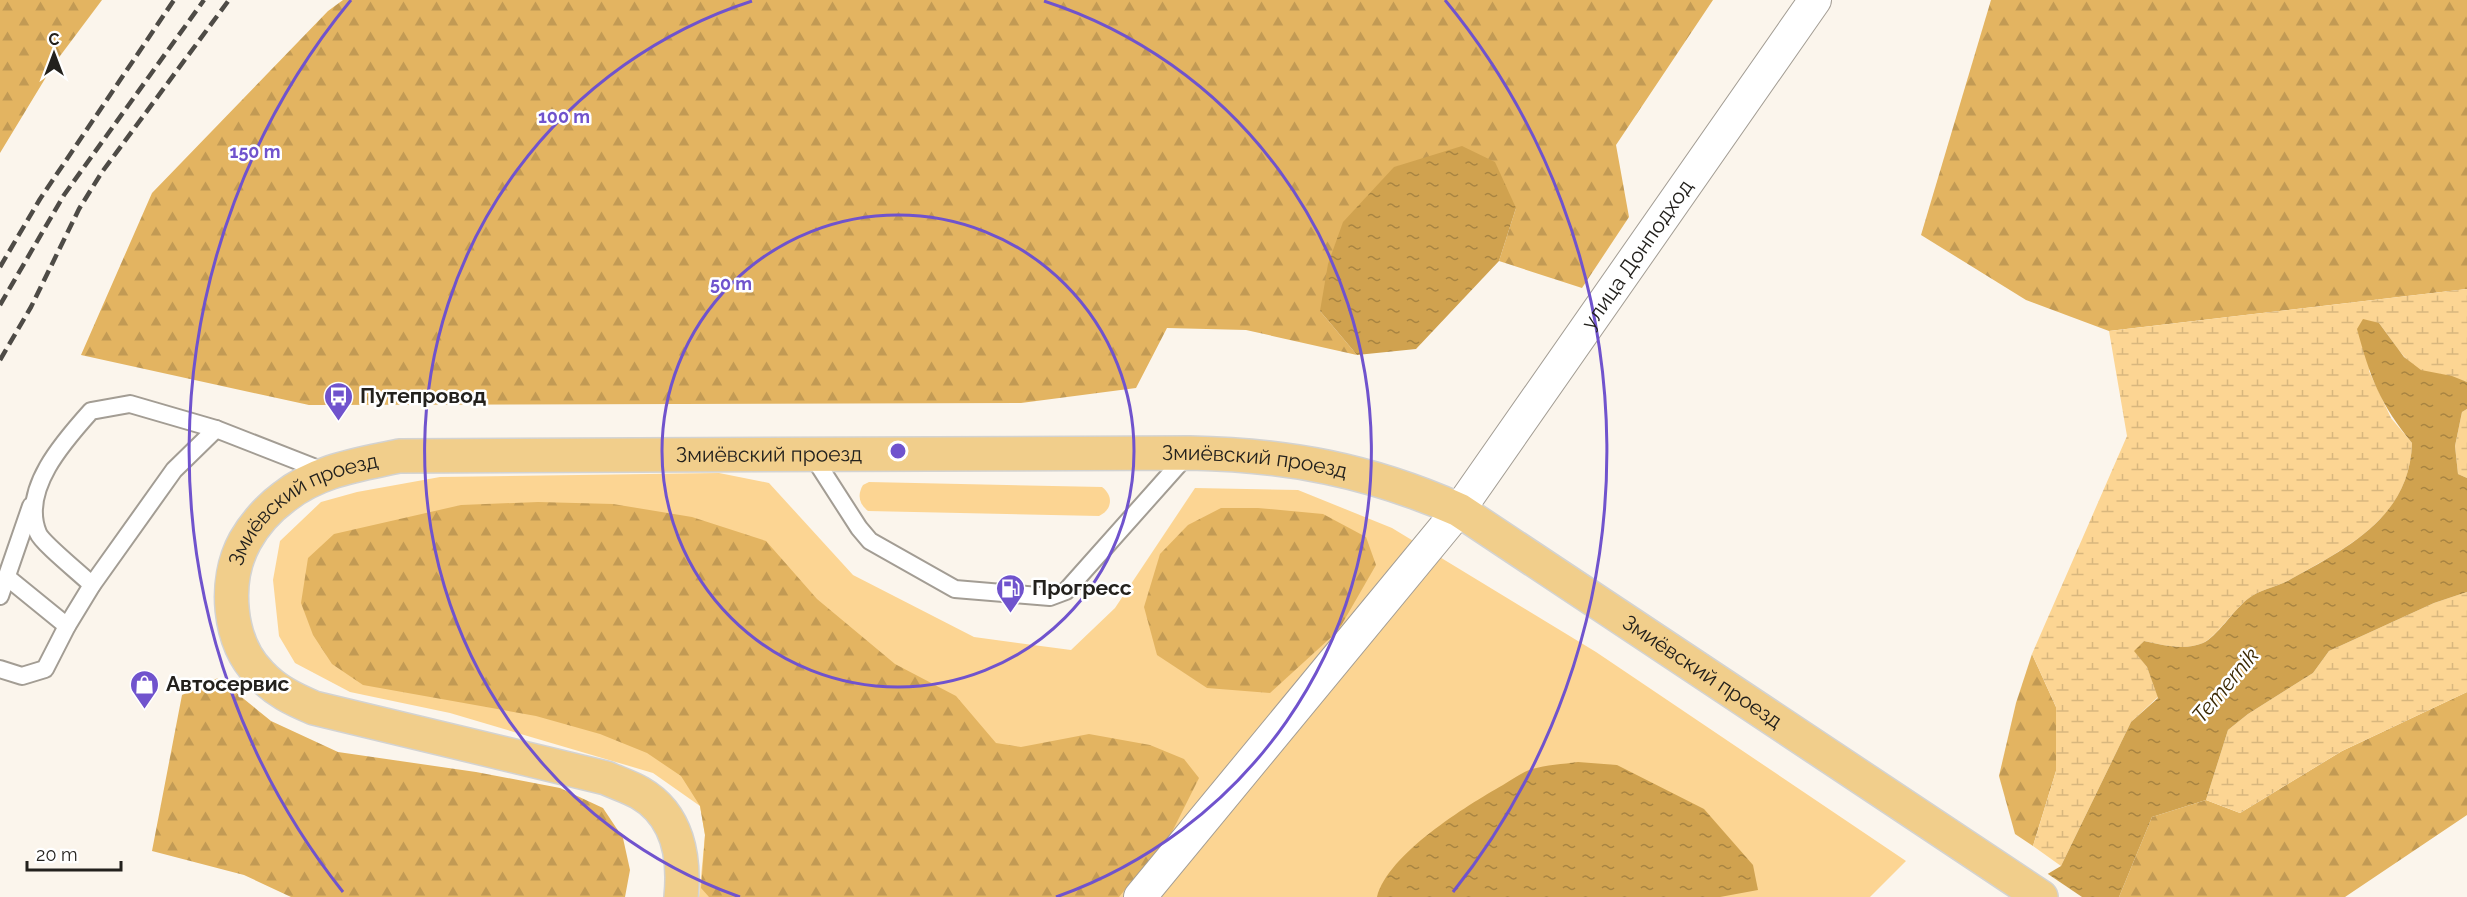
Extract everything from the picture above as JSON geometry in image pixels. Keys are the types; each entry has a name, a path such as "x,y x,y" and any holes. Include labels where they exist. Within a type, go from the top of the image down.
{"main road":[{"name":"Змиёвский проезд","path":"681,897 684,872 678,840 664,815 642,794 606,778 314,708 282,694 258,673 242,650 234,627 232,594 236,567 244,542 262,517 284,496 326,472 399,456 1190,453 1245,454 1300,460 1414,490 1459,510 2041,897"}],"street":[{"name":"улица Донподход","path":"1140,897 1459,510 1815,0"}],"lane":[{"path":"0,596 33,502 58,449 91,411 130,404 216,429 326,472"},
{"path":"0,669 22,676 45,669 92,585 174,470 216,429"},
{"path":"812,455 859,528 870,541 955,589 1050,597 1066,591 1190,453"},
{"path":"33,502 38,535 92,585"},
{"path":"8,578 67,626"}],"green space":[{"path":"0,0 102,0 54,64 0,153"},
{"path":"343,0 1713,0 1616,145 1629,217 1582,288 1499,261 1516,208 1320,311 1357,355 1246,330 1167,328 1136,388 1021,403 309,405 81,355 152,193 328,11"},
{"path":"1991,0 2467,0 2467,289 2109,331 2026,300 1921,235"},
{"path":"2467,289 2467,382 2420,370 2414,366 2379,323 2369,371 2391,418 2412,443 2409,469 2400,491 2388,510 2372,527 2334,555 2286,582 2258,592 2249,598 2214,635 2203,643 2181,647 2144,641 2135,651 2147,667 2158,697 2131,722 2061,866 2033,846 2056,771 2056,707 2032,654 2127,436 2109,331"},
{"path":"2467,409 2467,478 2458,474 2455,446 2462,412"},
{"path":"719,473 769,483 853,575 974,637 1071,650 1115,608 1195,488 1298,490 1392,528 1596,652 1906,861 1870,897 699,897 705,835 700,806 653,773 450,713 350,692 295,663 279,636 273,580 280,541 321,502 357,492 440,477"},
{"path":"869,482 1102,487 1108,494 1110,503 1107,510 1099,516 868,511 861,502 860,496 863,485"},
{"path":"538,502 613,504 692,517 766,541 817,599 895,664 956,696 996,743 1021,747 1089,734 1150,745 1184,759 1199,778 1171,834 1119,897 709,897 701,888 705,835 700,806 681,776 647,753 600,734 536,716 363,685 332,664 313,635 301,603 308,558 334,534 461,505"},
{"path":"1221,508 1258,508 1323,514 1366,537 1376,565 1338,631 1270,693 1207,688 1157,655 1144,607 1160,554 1188,525"},
{"path":"2467,592 2467,692 2342,751 2240,813 2206,800 2228,730 2248,714 2313,673 2329,651 2434,603"},
{"path":"2032,654 2056,707 2056,771 2033,846 2015,834 1999,776 2016,703"},
{"path":"218,678 271,721 338,752 476,772 560,788 603,808 623,838 630,870 625,897 291,897 244,875 152,851 182,695"},
{"path":"2467,692 2467,815 2345,897 2119,897 2152,817 2206,800 2240,813 2342,751"}],"water":[{"path":"1462,146 1495,162 1516,208 1499,261 1416,349 1357,355 1320,311 1328,264 1343,222 1394,167"},
{"name":"Temernik","path":"2363,319 2379,323 2404,357 2421,370 2452,376 2467,382 2467,409 2462,412 2455,446 2458,474 2467,478 2467,592 2434,603 2329,651 2313,673 2248,714 2228,730 2206,800 2152,817 2119,897 2009,897 2061,866 2131,722 2158,698 2147,667 2134,651 2144,641 2166,646 2188,647 2208,640 2253,595 2286,582 2353,542 2388,510 2400,491 2409,469 2412,443 2377,389 2357,329"},
{"path":"1578,762 1617,765 1704,809 1753,865 1758,890 1720,897 1377,897 1384,881 1396,864 1412,848 1450,818 1528,770"}],"pier":[{"path":"2045,872 2082,897 2006,897 2008,894"}],"railway":[{"path":"0,267 40,199 174,0"},
{"path":"0,305 64,195 204,0"},
{"path":"0,360 31,307 79,209 102,172 229,0"}],"place":[{"name":"Путепровод","path":"339,422"},
{"name":"Прогресс","path":"1011,614"},
{"name":"Автосервис","path":"145,710"}]}
